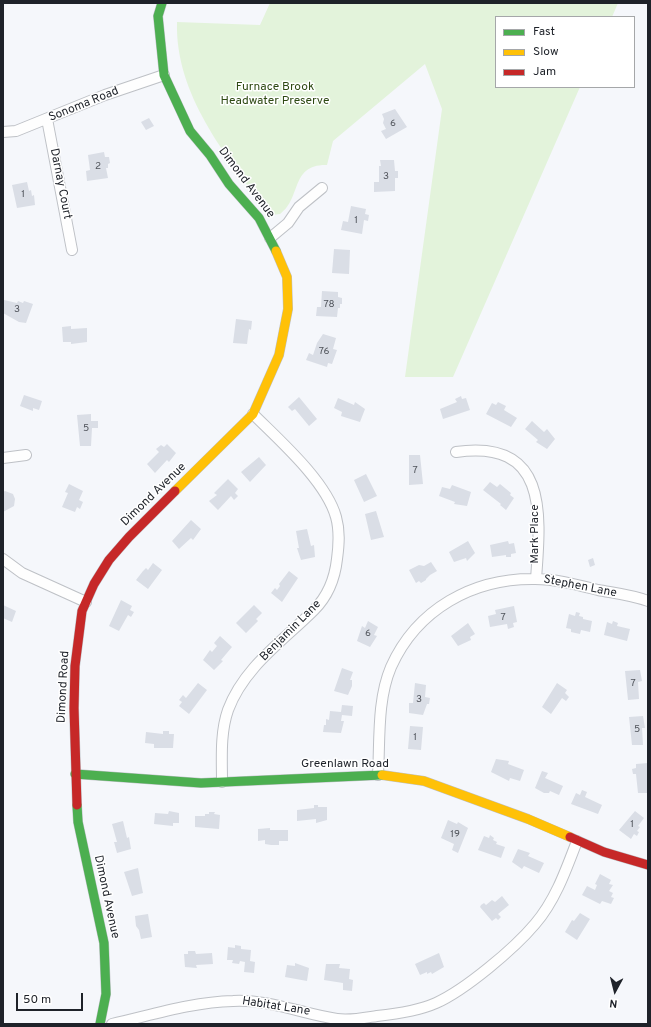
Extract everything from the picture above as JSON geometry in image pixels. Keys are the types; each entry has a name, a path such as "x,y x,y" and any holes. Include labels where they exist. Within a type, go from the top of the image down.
{"street":[{"name":"Dimond Avenue","path":"86,602 94,584 109,560 129,537 254,414 278,356 288,309 287,277 270,238 258,218 229,184 210,155 190,131 164,75 158,16 162,3"},
{"name":"Sonoma Road","path":"3,132 16,131 47,120 105,95 164,75"},
{"name":"Darnay Court","path":"47,120 72,250"},
{"path":"270,238 288,223 299,207 322,188"},
{"name":"Benjamin Lane","path":"222,782 222,752 225,720 229,709 245,681 260,661 276,644 314,610 324,598 336,569 340,543 339,530 330,501 320,486 254,414"},
{"name":"Mark Place","path":"456,452 484,449 499,453 511,458 521,466 530,477 536,492 538,509 536,579"},
{"path":"3,458 26,455"},
{"path":"3,559 22,573 86,602"},
{"name":"Stephen Lane","path":"378,775 382,702 391,667 411,634 439,607 453,597 471,590 494,584 536,579 571,584 648,602"},
{"name":"Dimond Road","path":"75,774 75,666 82,611 86,602"},
{"name":"Dimond Avenue","path":"75,774 78,822 104,943 106,994 100,1024"},
{"name":"Greenlawn Road","path":"75,774 201,783 318,776 378,775 424,781 528,819 577,841 648,865"},
{"name":"Habitat Lane","path":"112,1024 177,1009 235,1000 289,1006 338,1019 355,1019 386,1015 416,1010 434,1004 465,986 518,942 535,924 548,906 565,873 577,841"}],"green space":[{"name":"Furnace Brook Headwater Preserve","path":"270,3 618,3 612,16 495,16 495,88 580,88 453,377 405,377 442,109 425,64 333,141 327,165 315,166 307,170 298,183 287,207 280,214 272,215 267,212 235,169 206,123 194,99 184,74 179,49 177,22 260,25"}],"building":[{"path":"395,109 407,127 386,139 381,131 386,129 383,123 384,119 382,114"},
{"path":"149,118 154,126 146,130 141,122"},
{"path":"104,152 105,157 109,157 110,163 108,164 108,168 106,168 108,178 87,181 86,171 90,170 88,155"},
{"path":"380,160 394,160 395,171 398,171 398,178 395,178 395,191 374,192 374,182 379,182 379,166 381,166"},
{"path":"27,182 29,191 31,190 32,196 34,195 35,205 17,208 12,185"},
{"path":"351,206 366,209 365,214 369,215 368,221 364,220 362,234 341,230 343,221 348,222"},
{"path":"334,249 350,250 349,274 332,273"},
{"path":"322,291 338,292 338,297 342,298 342,304 340,304 340,308 338,308 337,317 316,316 317,307 321,307"},
{"path":"4,300 17,303 18,301 23,303 24,301 33,304 26,323 19,322 3,313"},
{"path":"236,319 252,321 251,330 249,329 247,344 233,343"},
{"path":"71,326 71,329 87,328 87,342 71,344 71,342 63,342 62,327"},
{"path":"323,334 336,338 333,349 337,350 332,364 328,363 327,367 306,360 309,353 313,355 317,343"},
{"path":"24,395 42,401 39,410 33,408 33,411 20,406"},
{"path":"461,396 462,399 466,398 470,410 443,419 440,409 457,402 455,399"},
{"path":"299,397 317,419 309,426 295,409 292,411 288,407"},
{"path":"338,398 354,405 355,402 365,409 360,422 341,416 342,412 334,408"},
{"path":"498,402 506,406 504,410 517,418 511,427 486,414 492,403 496,405"},
{"path":"91,414 91,421 98,421 98,428 92,428 91,446 80,446 77,415"},
{"path":"532,421 544,432 547,429 555,439 547,449 536,442 538,440 525,429"},
{"path":"167,444 176,453 169,462 167,460 155,473 147,464 159,452 156,449 161,445 164,447"},
{"path":"409,455 420,455 423,484 409,485"},
{"path":"259,457 266,465 250,482 241,472"},
{"path":"366,474 377,496 364,502 354,480"},
{"path":"228,479 238,489 235,493 238,496 234,500 231,496 218,510 209,501 217,495 214,493"},
{"path":"490,482 497,487 500,484 511,493 510,495 514,498 506,510 500,505 501,504 483,490"},
{"path":"69,484 83,491 79,500 83,502 80,509 77,507 75,512 62,507 68,493 65,492"},
{"path":"452,485 471,492 467,506 454,504 455,502 439,496 442,487 450,489"},
{"path":"5,491 13,494 15,499 14,506 3,512 3,492"},
{"path":"376,511 384,537 371,540 365,514"},
{"path":"191,520 201,529 193,540 191,538 179,549 172,541"},
{"path":"307,529 311,546 314,545 315,557 301,560 297,548 299,548 296,531"},
{"path":"468,541 475,553 467,561 466,558 454,562 449,552"},
{"path":"508,541 509,544 514,543 516,553 511,554 511,557 506,557 506,555 492,557 490,545"},
{"path":"593,558 595,565 590,567 588,560"},
{"path":"431,562 437,571 421,583 419,581 416,583 409,570 419,565 424,566"},
{"path":"153,563 162,570 148,589 136,580 146,568 148,570"},
{"path":"289,571 298,578 282,602 271,593 275,588 277,590 280,586 279,584"},
{"path":"121,600 132,606 130,610 134,612 131,617 128,615 119,631 109,626"},
{"path":"3,605 16,611 12,622 3,618"},
{"path":"254,605 262,613 256,619 258,621 246,633 236,623"},
{"path":"514,606 517,622 513,623 514,627 508,629 507,624 490,627 488,616 496,614 495,610"},
{"path":"576,612 580,613 579,616 583,617 583,619 592,621 590,632 581,630 580,634 571,632 571,629 566,628 569,614 575,616"},
{"path":"368,621 378,627 374,635 377,636 370,647 357,641 362,626 365,628"},
{"path":"613,621 618,623 617,626 630,629 627,641 604,635 607,622 612,624"},
{"path":"468,623 475,634 470,637 471,640 458,646 451,636"},
{"path":"220,636 232,647 221,660 223,661 214,670 203,660 210,650 212,652 217,646 214,643"},
{"path":"342,668 353,672 350,680 352,680 352,686 348,695 334,691"},
{"path":"640,670 642,681 638,682 639,699 628,700 625,671"},
{"path":"198,683 207,690 189,714 179,706 182,702 179,700 183,695 186,698"},
{"path":"415,683 426,685 425,697 430,698 429,704 427,704 423,715 409,713 409,703 413,703"},
{"path":"557,683 567,690 565,693 569,697 566,701 562,698 551,714 542,707"},
{"path":"342,705 353,706 352,716 342,715 341,721 344,721 341,733 323,732 324,725 326,725 326,719 329,720 330,711 341,712"},
{"path":"643,716 645,728 642,728 643,745 632,745 629,717"},
{"path":"410,726 423,727 421,750 408,749"},
{"path":"163,731 169,731 169,734 174,734 173,748 154,748 154,744 145,743 146,732 163,734"},
{"path":"496,759 509,761 508,764 524,770 520,781 510,778 509,781 491,772"},
{"path":"648,763 648,793 638,793 636,774 633,774 632,769 636,768 636,764"},
{"path":"542,771 548,773 545,778 563,786 559,795 550,791 549,793 544,793 535,788"},
{"path":"582,790 587,792 585,797 602,805 598,814 571,804 576,793 580,795"},
{"path":"314,805 318,805 318,807 327,807 327,820 316,823 316,819 297,821 297,810 314,808"},
{"path":"169,811 179,813 179,823 173,823 173,826 154,824 155,813 168,814"},
{"path":"635,811 644,818 638,826 640,827 637,831 639,832 637,836 634,834 631,839 619,830"},
{"path":"209,812 215,812 214,814 220,815 219,829 195,827 195,816 205,816 205,814 209,814"},
{"path":"448,820 457,824 458,822 468,828 458,853 452,850 454,844 441,838"},
{"path":"123,821 127,838 129,837 131,849 117,853 114,842 117,842 112,824"},
{"path":"270,828 270,830 288,830 288,841 279,841 279,845 271,845 265,844 265,840 258,841 258,829"},
{"path":"490,835 494,838 493,840 497,842 496,844 505,847 501,858 478,850 484,836 489,838"},
{"path":"518,849 530,853 528,856 544,863 539,873 524,866 522,869 512,862"},
{"path":"138,868 143,893 132,896 124,872"},
{"path":"600,874 611,880 609,884 613,885 609,891 613,893 611,897 614,898 611,904 602,901 600,904 582,895 587,886 595,890 597,885 595,884"},
{"path":"502,896 509,905 498,914 501,917 498,920 496,918 492,921 480,907 484,903 486,905 492,900 495,902"},
{"path":"580,913 590,919 577,940 565,932 572,920 574,921"},
{"path":"148,914 152,937 141,939 139,930 136,926 135,916"},
{"path":"235,945 241,946 241,949 251,950 250,961 255,962 254,973 244,972 245,962 240,961 239,964 232,963 233,960 227,960 228,947 235,948"},
{"path":"188,951 195,951 196,954 212,953 213,964 196,965 197,968 185,967 184,954 188,954"},
{"path":"439,953 444,967 432,974 431,972 427,974 427,972 420,975 415,964"},
{"path":"295,963 309,968 307,981 285,977 287,965 295,966"},
{"path":"326,964 340,964 339,968 350,969 349,979 353,980 352,991 343,990 343,983 324,980"}],"traffic: fast":[{"path":"162,3 158,16 164,75 190,131 210,155 229,184 259,218 276,251"},
{"path":"75,774 201,783 382,775"},
{"path":"77,805 78,822 104,943 106,994 100,1024"}],"traffic: slow":[{"path":"175,491 253,414 279,355 288,309 287,277 276,251"},
{"path":"382,775 424,781 528,819 570,837"}],"traffic: jam":[{"path":"77,805 74,708 75,666 82,611 94,584 109,560 129,537 175,491"},
{"path":"570,837 604,852 648,865"}]}
